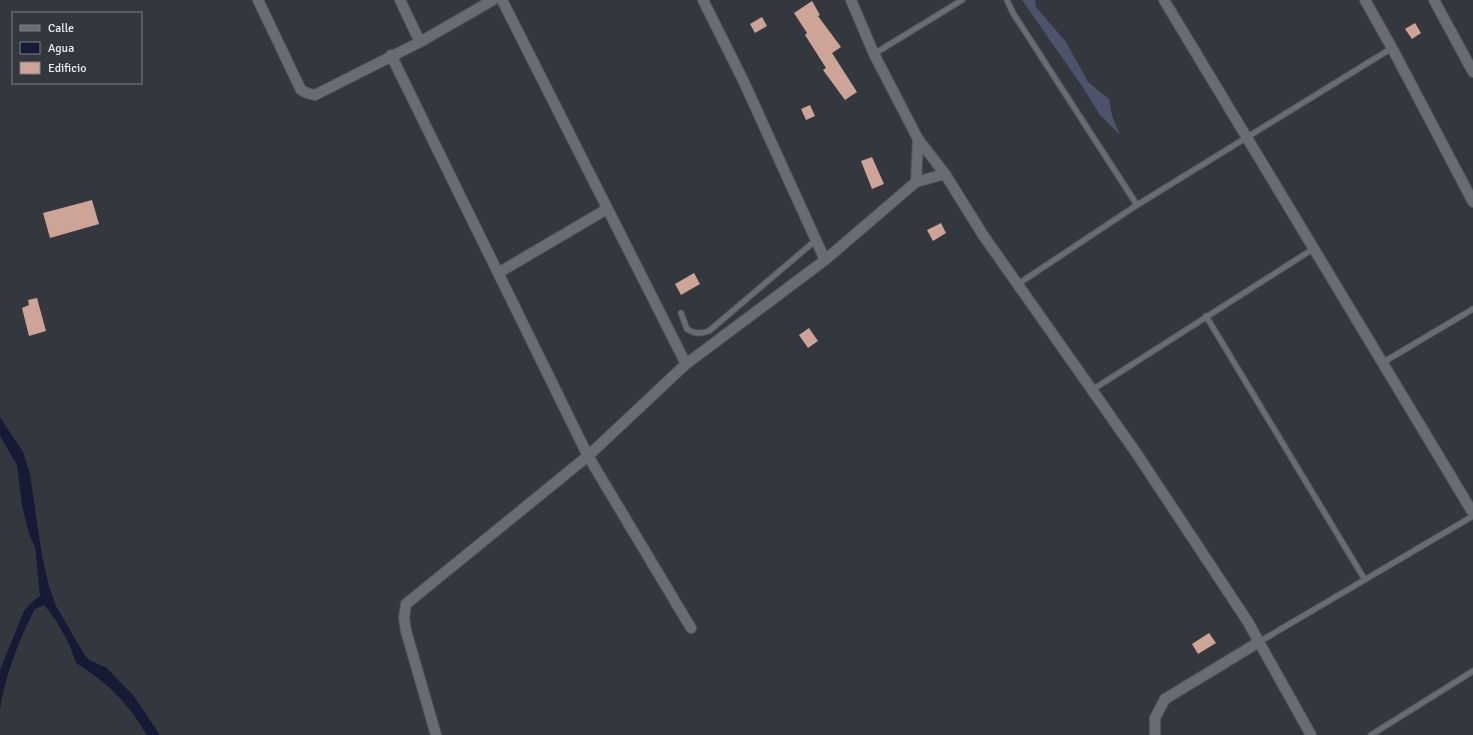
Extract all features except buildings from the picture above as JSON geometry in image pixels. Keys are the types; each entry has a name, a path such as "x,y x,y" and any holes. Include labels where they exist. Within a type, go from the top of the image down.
{"street":[{"path":"258,0 301,90 307,94 315,95 391,55 420,42 493,0"},
{"path":"400,0 420,42"},
{"path":"502,0 686,364"},
{"path":"703,0 743,80 825,260"},
{"path":"851,0 874,54 918,139 945,174 983,235 1092,390 1248,622 1311,735"},
{"path":"1164,0 1473,514"},
{"path":"1365,0 1473,202"},
{"path":"1434,0 1470,60 1473,72"},
{"path":"391,55 588,456 691,628"},
{"path":"916,182 918,139"},
{"path":"436,735 406,631 404,618 406,604 588,456 686,364 825,260 916,182 945,174"},
{"path":"498,273 607,208"},
{"path":"1156,735 1156,718 1165,699 1259,642"}],"lane":[{"path":"874,54 962,0"},
{"path":"1007,0 1013,13 1137,205"},
{"path":"1018,284 1137,205 1392,48"},
{"path":"681,313 687,329 694,333 702,334 709,332 816,240"},
{"path":"1092,390 1313,249"},
{"path":"1382,363 1473,309"},
{"path":"1206,316 1365,580"},
{"path":"1259,642 1365,580 1473,514"},
{"path":"1371,735 1473,671"}],"shaded area":[{"path":"1022,0 1035,0 1036,7 1066,42 1088,82 1109,99 1112,116 1120,135 1100,115 1082,86"}],"water":[{"path":"0,417 23,452 30,474 42,556 49,586 56,606 84,654 89,660 107,668 133,695 160,735 147,735 140,723 116,694 98,678 76,663 63,632 44,605 35,609 23,633 9,670 0,709 0,670 24,611 40,596 35,547 29,534 22,505 17,465 0,436"}]}
